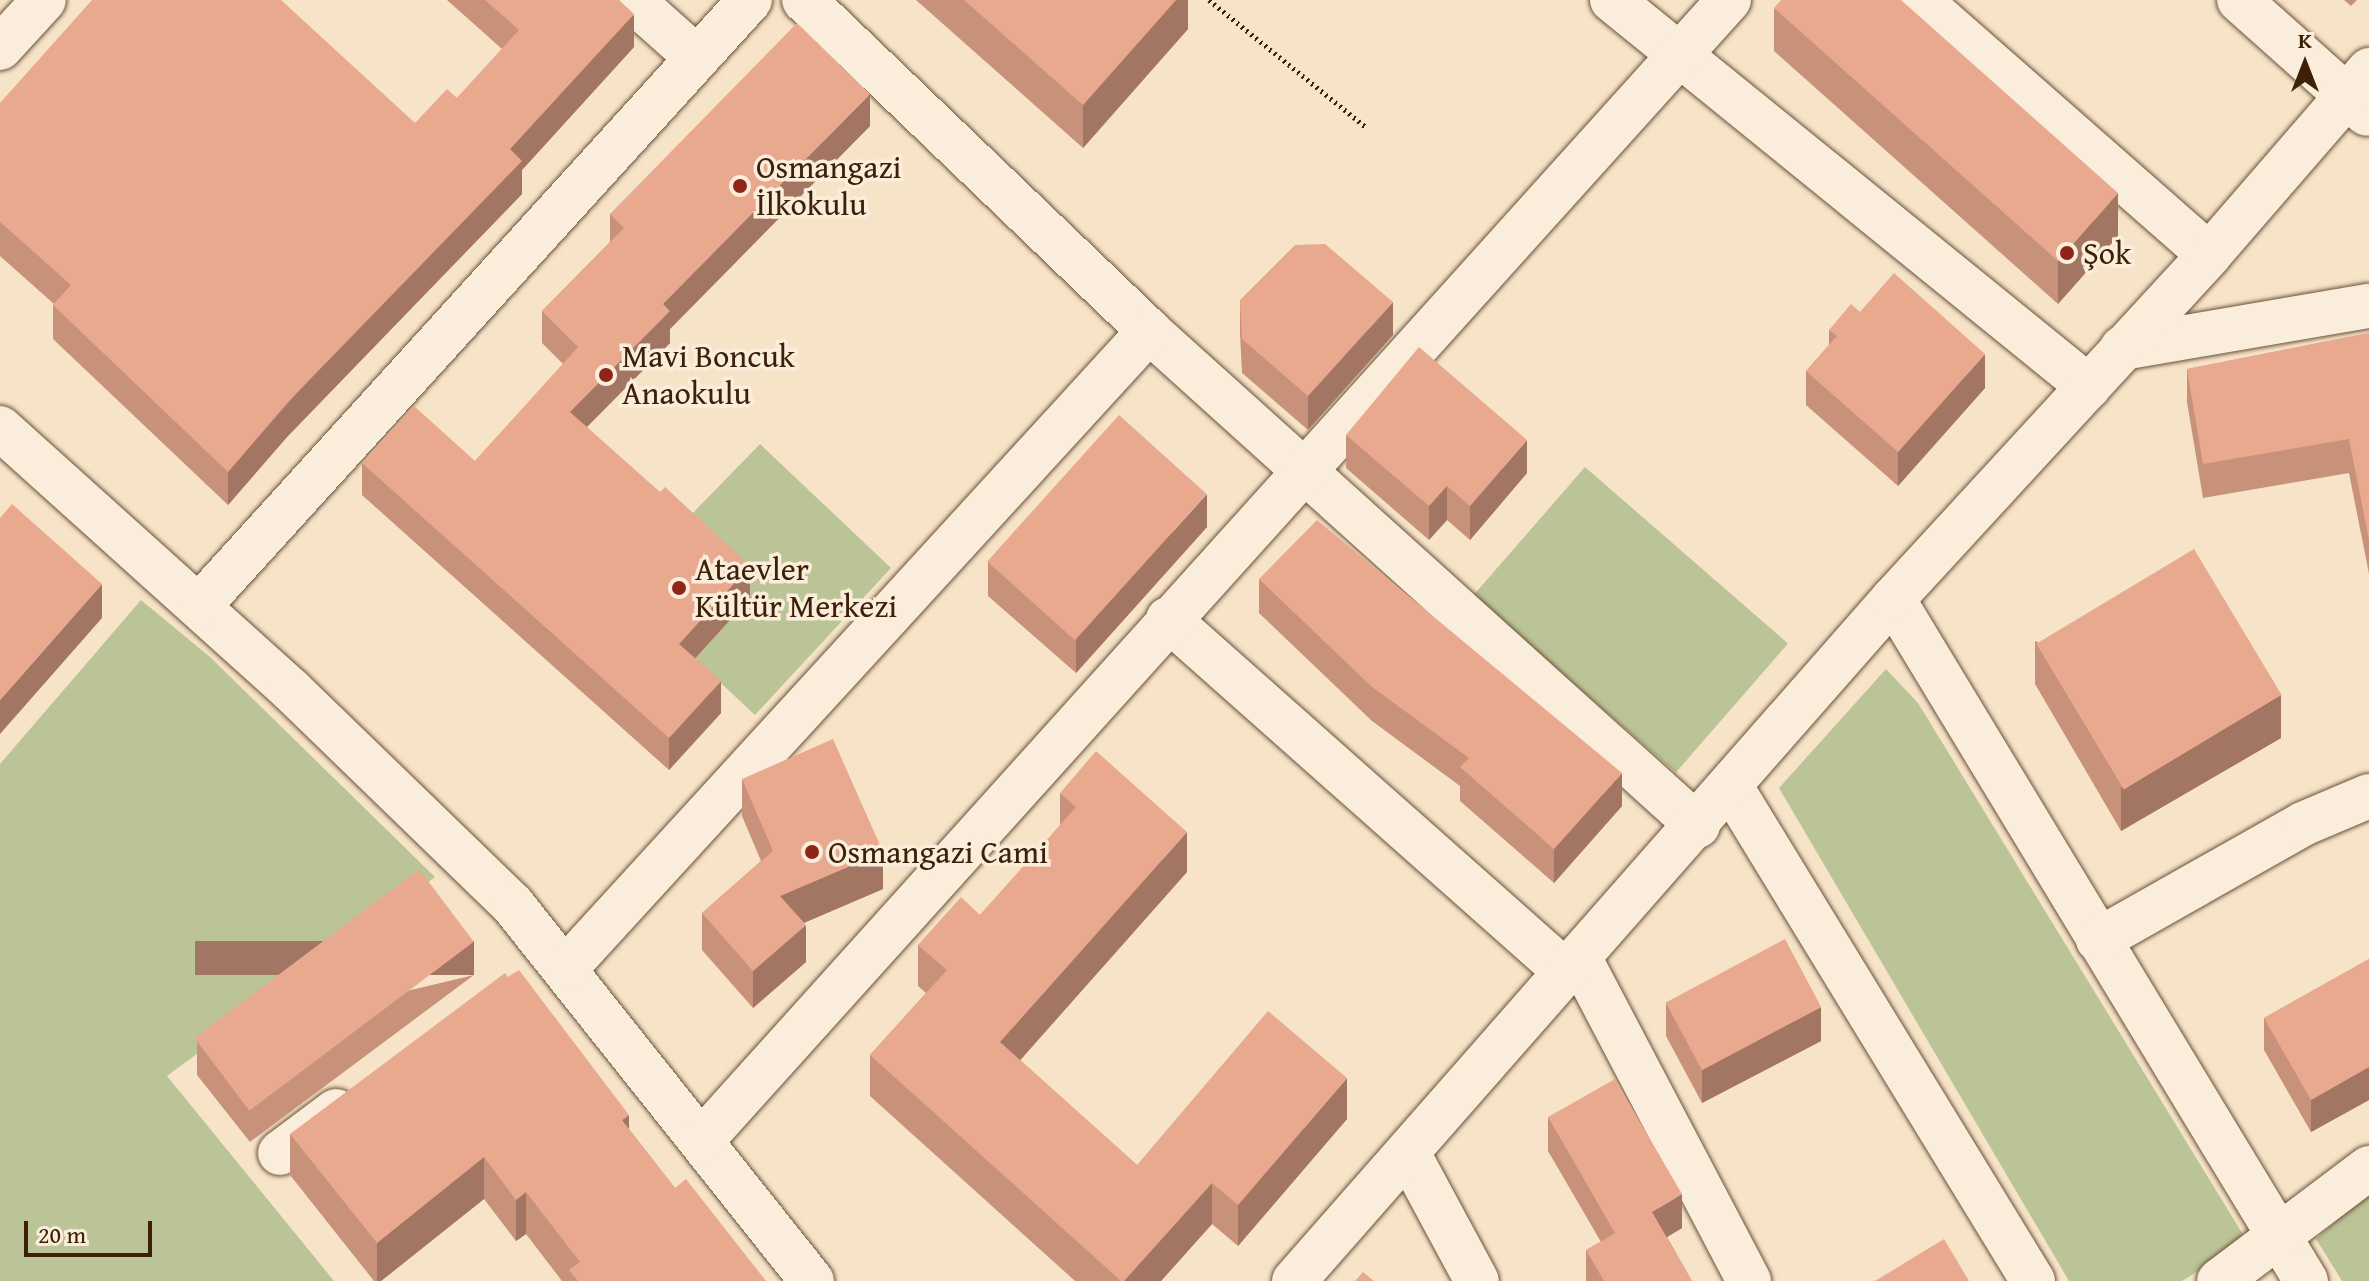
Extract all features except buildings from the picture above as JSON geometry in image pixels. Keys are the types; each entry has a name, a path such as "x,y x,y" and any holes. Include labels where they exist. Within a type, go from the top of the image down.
{"street":[{"path":"0,48 44,0"},
{"path":"632,0 696,57"},
{"path":"199,606 750,0"},
{"path":"804,0 1149,331 1698,826"},
{"path":"1612,0 2089,387"},
{"path":"703,1139 1168,619 1680,58 1729,0"},
{"path":"1919,0 2209,255"},
{"path":"1294,1281 1698,826 1893,599 2122,348 2362,93 2239,0"},
{"path":"2122,348 2369,306"},
{"path":"513,977 558,958 1149,331"},
{"path":"0,428 411,802 558,958 812,1281"},
{"path":"1893,599 2306,1281"},
{"path":"1168,619 1574,966 1749,1281"},
{"path":"1731,787 2033,1281"},
{"path":"2098,940 2303,824 2369,796"},
{"path":"280,1153 366,1088"},
{"path":"1408,1153 1477,1281"},
{"path":"2219,1281 2369,1168"}],"path":[{"path":"1209,0 1367,128"}],"green space":[{"path":"760,444 891,568 755,715 608,578 687,519"},
{"path":"1585,467 1788,643 1676,773 1473,596"},
{"path":"141,600 210,657 435,877 167,1076 334,1281 0,1281 0,764"},
{"path":"1886,669 1918,703 2247,1241 2182,1281 2069,1281 1779,788"},
{"path":"2369,1192 2369,1281 2342,1281 2316,1239"}],"place":[{"name":"Osmangazi İlkokulu","path":"740,186"},
{"name":"Şok","path":"2067,253"},
{"name":"Mavi Boncuk Anaokulu","path":"606,375"},
{"name":"Ataevler Kültür Merkezi","path":"679,588"},
{"name":"Osmangazi Cami","path":"812,852"}]}
